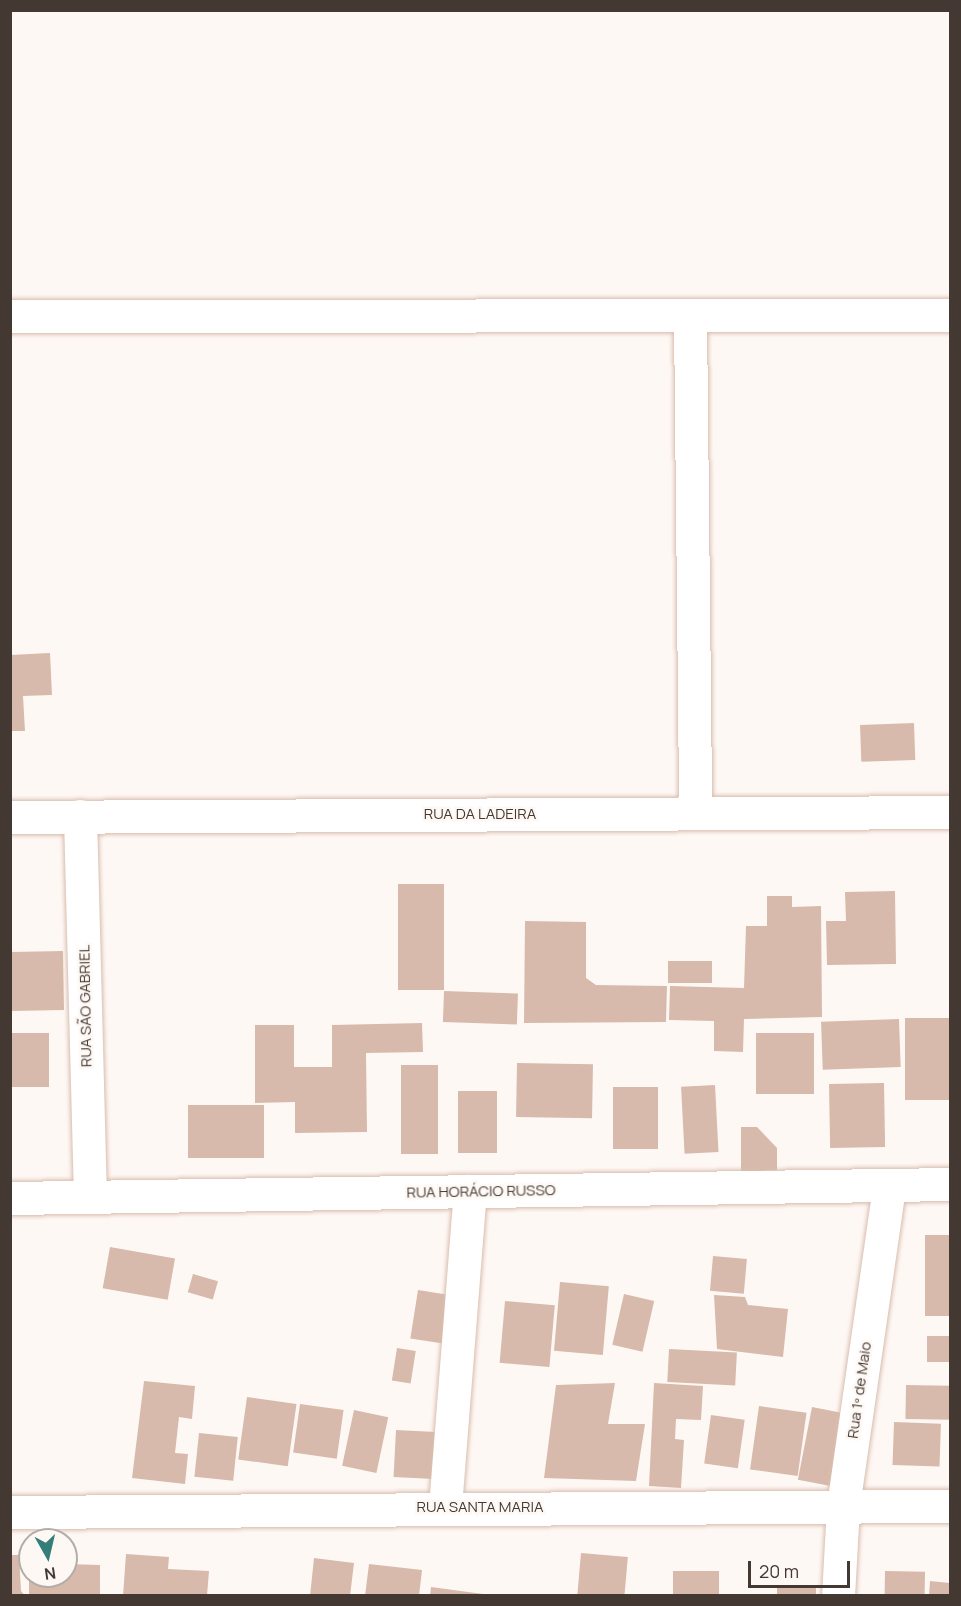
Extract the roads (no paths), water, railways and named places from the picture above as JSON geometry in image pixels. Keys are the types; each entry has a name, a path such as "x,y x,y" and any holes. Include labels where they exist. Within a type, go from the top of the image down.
{"street":[{"path":"690,315 696,813"},
{"path":"10,316 951,315"},
{"name":"RUA DA LADEIRA","path":"10,817 951,812"},
{"name":"RUA SÃO GABRIEL","path":"80,816 90,1197"},
{"name":"RUA HORÁCIO RUSSO","path":"10,1198 951,1184"},
{"name":"Rua 1º de Maio","path":"838,1596 843,1506 889,1185"},
{"path":"445,1507 470,1191"},
{"name":"RUA SANTA MARIA","path":"10,1512 445,1507 951,1506"}]}
